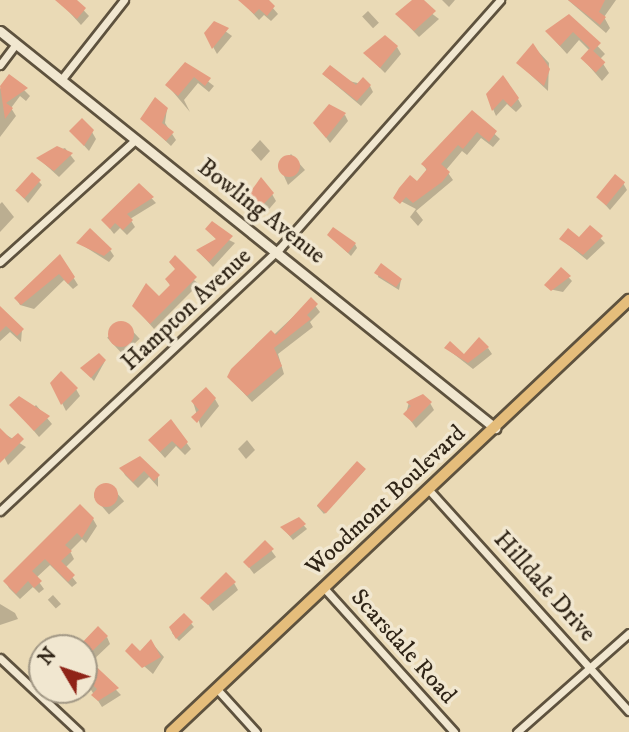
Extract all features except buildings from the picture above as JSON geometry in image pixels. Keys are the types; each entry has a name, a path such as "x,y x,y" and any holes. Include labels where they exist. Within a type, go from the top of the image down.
{"main road":[{"name":"Woodmont Boulevard","path":"171,732 629,300"}],"street":[{"path":"61,80 124,0"},
{"name":"Hampton Avenue","path":"0,511 279,249 500,0"},
{"name":"Bowling Avenue","path":"0,32 279,249 495,428"},
{"path":"0,65 16,44"},
{"path":"0,262 136,139"},
{"name":"Hilldale Drive","path":"429,490 629,711"},
{"name":"Scarsdale Road","path":"324,588 454,732"},
{"path":"517,732 629,633"},
{"path":"0,658 79,732"},
{"path":"217,689 256,732"}]}
